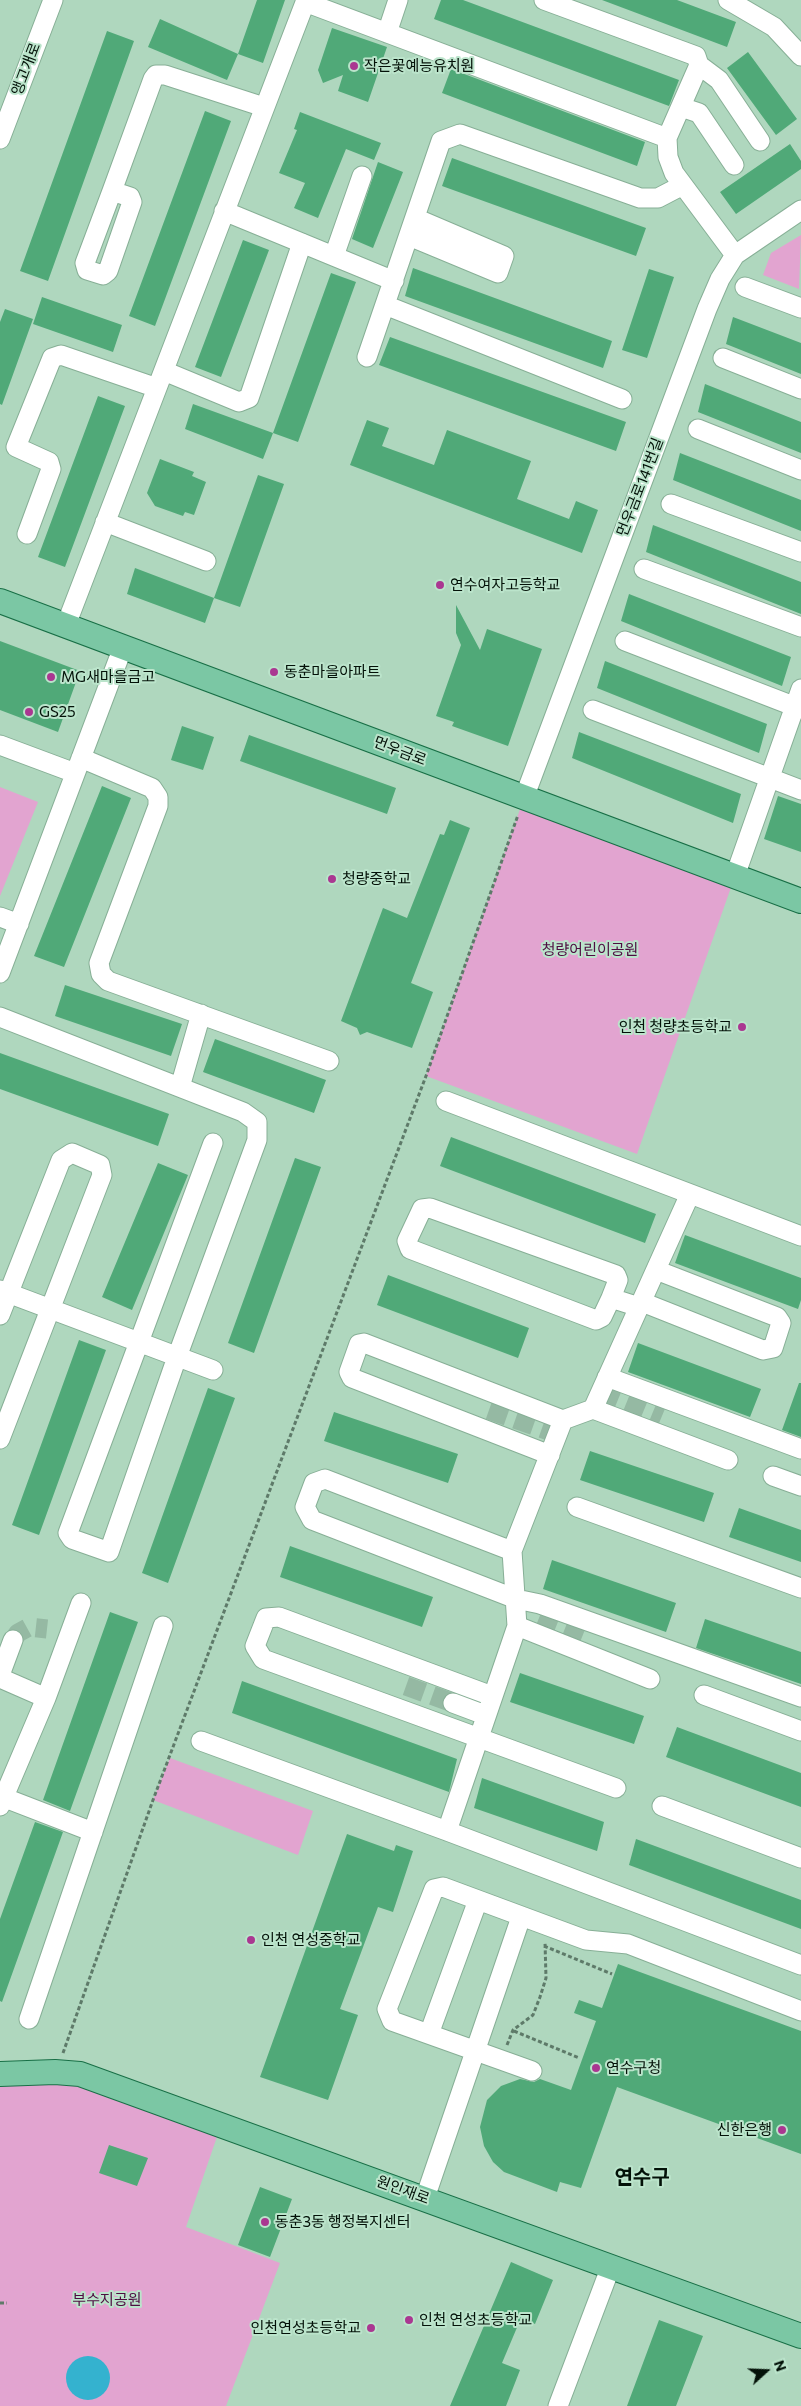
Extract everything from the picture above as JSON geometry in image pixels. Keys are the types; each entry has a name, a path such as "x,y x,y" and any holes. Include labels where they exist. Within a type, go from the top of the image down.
{"main road":[{"name":"먼우금로","path":"0,600 801,901"},
{"name":"원인재로","path":"0,2074 56,2072 80,2074 801,2336"}],"street":[{"name":"앵고개로","path":"0,139 52,0"},
{"path":"387,33 398,0"},
{"path":"544,0 696,56 699,65 719,80 760,141"},
{"path":"728,0 774,27 801,56"},
{"path":"66,625 306,1 667,138"},
{"path":"699,65 667,138 668,157 674,173 682,185 735,255"},
{"path":"112,191 156,75 165,75 264,107"},
{"path":"681,107 699,113 734,165"},
{"path":"367,357 441,141 460,134 640,198 658,198 682,185"},
{"path":"334,256 362,176"},
{"name":"먼우금로141번길","path":"524,798 707,309 720,279 735,255 801,210"},
{"path":"224,211 394,281"},
{"path":"409,236 498,273 504,256 415,218"},
{"path":"164,370 239,402 249,398 302,243"},
{"path":"746,288 801,308"},
{"path":"385,305 622,399"},
{"path":"27,534 51,469 49,462 16,447 52,358 61,355 157,388"},
{"path":"723,358 801,389"},
{"path":"698,429 801,470"},
{"path":"671,504 801,552"},
{"path":"106,522 206,561"},
{"path":"644,569 801,627"},
{"path":"625,642 799,701 735,876"},
{"path":"0,974 123,647"},
{"path":"593,710 801,790"},
{"path":"0,745 152,788 158,797 158,806 98,963 101,974 108,981 329,1061"},
{"path":"0,917 18,924"},
{"path":"180,1087 201,1014"},
{"path":"0,1017 243,1112 257,1122 257,1140 177,1357 109,1552 72,1539 68,1532 213,1143"},
{"path":"446,1101 801,1236"},
{"path":"0,1315 4,1292 61,1160 72,1153 100,1165 102,1175 0,1440"},
{"path":"593,1409 690,1194"},
{"path":"430,1208 616,1275 618,1280 611,1298 602,1317 596,1320 410,1248 407,1241 422,1209 430,1208"},
{"path":"611,1298 640,1304 763,1350 773,1348 781,1323 776,1317 656,1270"},
{"path":"4,1292 213,1370"},
{"path":"550,1455 352,1378 349,1372 359,1344 364,1344 563,1420 593,1409 728,1460"},
{"path":"607,1377 801,1449"},
{"path":"447,1831 485,1715 517,1626 512,1551 563,1420"},
{"path":"773,1476 801,1486"},
{"path":"512,1551 325,1479 314,1483 305,1507 312,1520 516,1599 540,1604 801,1697"},
{"path":"577,1507 801,1588"},
{"path":"516,1599 539,1618"},
{"path":"81,1603 46,1698 1,1800 93,1832"},
{"path":"492,1696 279,1617 266,1618 255,1646 263,1660 616,1788"},
{"path":"29,2019 163,1626"},
{"path":"517,1626 650,1679"},
{"path":"13,1640 0,1676 46,1698"},
{"path":"704,1695 801,1730"},
{"path":"453,1703 485,1715"},
{"path":"201,1741 447,1831 801,1965"},
{"path":"662,1806 801,1858"},
{"path":"532,2070 392,2021 387,2009 434,1889 443,1887 586,1940 628,1944 801,2011"},
{"path":"429,2034 478,1900"},
{"path":"425,2198 521,1917"},
{"path":"558,2406 611,2266"}],"path":[{"path":"56,2072 153,1800 426,1076 524,798"},
{"path":"502,2060 513,2030 533,2015 540,1998 546,1978 544,1946 550,1927"},
{"path":"544,1946 612,1974"},
{"path":"513,2030 579,2058"},
{"path":"0,2303 7,2303"}],"green space":[{"path":"801,235 799,289 763,275 771,253"},
{"path":"0,787 38,802 0,896"},
{"name":"청량어린이공원","path":"524,798 735,876 637,1154 426,1076"},
{"path":"170,1758 313,1811 298,1855 153,1800"},
{"name":"부수지공원","path":"55,2072 221,2125 186,2227 280,2263 226,2406 0,2406 0,2074"}],"water":[{"path":"84,2356 92,2356 104,2362 110,2378 104,2394 92,2400 84,2400 72,2394 66,2382 66,2374 72,2362"}],"building":[{"path":"257,0 285,0 263,63 238,54"},
{"path":"441,0 463,0 679,80 669,106 434,19"},
{"path":"602,0 677,0 736,22 727,47"},
{"path":"160,19 238,54 227,80 148,47"},
{"name":"작은꽃예능유치원","path":"332,28 387,47 368,102 338,91 343,75 323,83 318,70"},
{"path":"107,31 134,41 48,281 20,271"},
{"path":"748,52 797,119 776,135 727,68"},
{"path":"451,69 645,142 637,166 442,93"},
{"path":"205,111 231,121 155,326 129,316"},
{"path":"300,112 381,143 374,160 346,149 318,218 294,208 305,183 279,173 297,130 294,129"},
{"path":"790,144 801,161 801,169 736,214 720,192"},
{"path":"452,158 646,228 636,256 442,186"},
{"path":"378,162 403,172 373,248 352,239"},
{"path":"243,240 269,250 221,377 195,367"},
{"path":"413,268 612,341 603,368 405,296"},
{"path":"649,269 674,277 647,358 622,350"},
{"path":"331,273 356,282 298,442 273,433"},
{"path":"42,297 122,325 113,352 33,324"},
{"path":"5,309 33,319 2,405 0,404 0,322"},
{"path":"733,317 801,343 801,374 726,344"},
{"path":"390,337 626,422 616,451 379,365"},
{"path":"705,384 801,422 801,453 698,412"},
{"path":"98,396 125,406 65,567 38,557"},
{"path":"193,404 273,433 263,459 185,429"},
{"path":"367,420 389,428 382,446 434,465 447,430 531,461 517,499 569,519 576,501 598,510 582,553 350,465"},
{"path":"680,453 801,500 801,531 673,480"},
{"path":"160,459 194,472 192,476 206,482 194,515 185,512 183,516 155,506 147,493"},
{"path":"258,475 284,484 240,607 214,598"},
{"path":"653,525 801,582 801,614 646,552"},
{"path":"135,568 214,598 205,623 127,594"},
{"path":"629,594 791,657 782,686 621,621"},
{"path":"456,605 480,650 487,629 542,649 508,746 452,726 454,722 436,716 461,645 456,633"},
{"path":"0,641 80,671 58,732 0,710"},
{"path":"605,661 767,724 759,753 597,688"},
{"path":"182,726 214,737 203,770 171,760"},
{"path":"579,732 741,794 733,823 572,758"},
{"path":"249,735 396,788 387,814 240,761"},
{"path":"102,786 131,798 64,967 34,956"},
{"path":"778,796 801,804 801,852 764,839"},
{"path":"450,820 470,828 411,983 433,992 412,1048 367,1032 360,1035 357,1028 341,1021 383,908 407,918 440,834 444,835"},
{"path":"65,985 182,1024 171,1056 55,1016"},
{"path":"215,1039 326,1080 314,1113 203,1072"},
{"path":"0,1053 169,1114 158,1146 0,1089"},
{"path":"451,1137 656,1214 645,1243 440,1166"},
{"path":"295,1158 321,1167 254,1353 228,1343"},
{"path":"158,1163 188,1175 132,1310 102,1297"},
{"path":"685,1235 801,1278 801,1300 798,1309 675,1263"},
{"path":"388,1275 529,1328 518,1358 377,1305"},
{"path":"79,1340 106,1350 39,1535 12,1525"},
{"path":"638,1343 761,1389 750,1417 628,1372"},
{"path":"799,1383 801,1383 801,1437 782,1430"},
{"path":"208,1388 235,1398 168,1583 142,1573"},
{"path":"334,1412 458,1454 448,1483 324,1441"},
{"path":"590,1451 714,1493 704,1522 580,1480"},
{"path":"739,1508 801,1530 801,1562 729,1537"},
{"path":"290,1546 433,1597 422,1627 280,1577"},
{"path":"552,1560 676,1603 666,1632 543,1589"},
{"path":"110,1612 138,1622 70,1811 43,1800"},
{"path":"705,1619 801,1652 801,1684 696,1648"},
{"path":"520,1673 644,1716 634,1744 510,1702"},
{"path":"242,1681 457,1759 449,1792 232,1713"},
{"path":"677,1727 801,1773 801,1807 666,1757"},
{"path":"482,1778 604,1822 597,1851 474,1808"},
{"path":"35,1822 63,1832 2,2002 0,2001 0,1919"},
{"path":"347,1834 394,1851 396,1845 413,1851 393,1912 378,1907 340,2009 358,2015 328,2100 260,2077"},
{"path":"636,1839 801,1900 801,1929 629,1865"},
{"path":"618,1964 801,2031 801,2154 617,2087 581,2188 560,2182 557,2192 504,2172 493,2162 484,2146 480,2127 487,2100 501,2086 520,2079 534,2082 540,2079 571,2090 596,2021 574,2013 579,2000 602,2008"},
{"path":"109,2145 148,2158 137,2186 99,2173"},
{"name":"동춘3동 행정복지센터","path":"260,2187 292,2199 270,2257 238,2245"},
{"path":"511,2262 553,2280 535,2324 521,2318 502,2363 520,2370 506,2406 450,2406"},
{"path":"659,2320 703,2336 676,2406 627,2406"}],"tunnel":[{"path":"601,1391 662,1416"},
{"path":"489,1410 557,1434"},
{"path":"539,1618 584,1636"},
{"path":"13,1640 18,1633 29,1627 47,1629"},
{"path":"406,1686 453,1703"}],"place":[{"name":"작은꽃예능유치원","path":"354,66"},
{"name":"연수여자고등학교","path":"440,585"},
{"name":"동춘마을아파트","path":"274,672"},
{"name":"MG새마을금고","path":"51,677"},
{"name":"GS25","path":"29,712"},
{"name":"청량중학교","path":"332,879"},
{"name":"인천 청량초등학교","path":"742,1027"},
{"name":"인천 연성중학교","path":"251,1940"},
{"name":"연수구청","path":"596,2068"},
{"name":"신한은행","path":"782,2130"},
{"name":"동춘3동 행정복지센터","path":"265,2222"},
{"name":"인천 연성초등학교","path":"409,2320"},
{"name":"인천연성초등학교","path":"371,2328"}],"district":[{"name":"연수구","path":"642,2177"}]}
